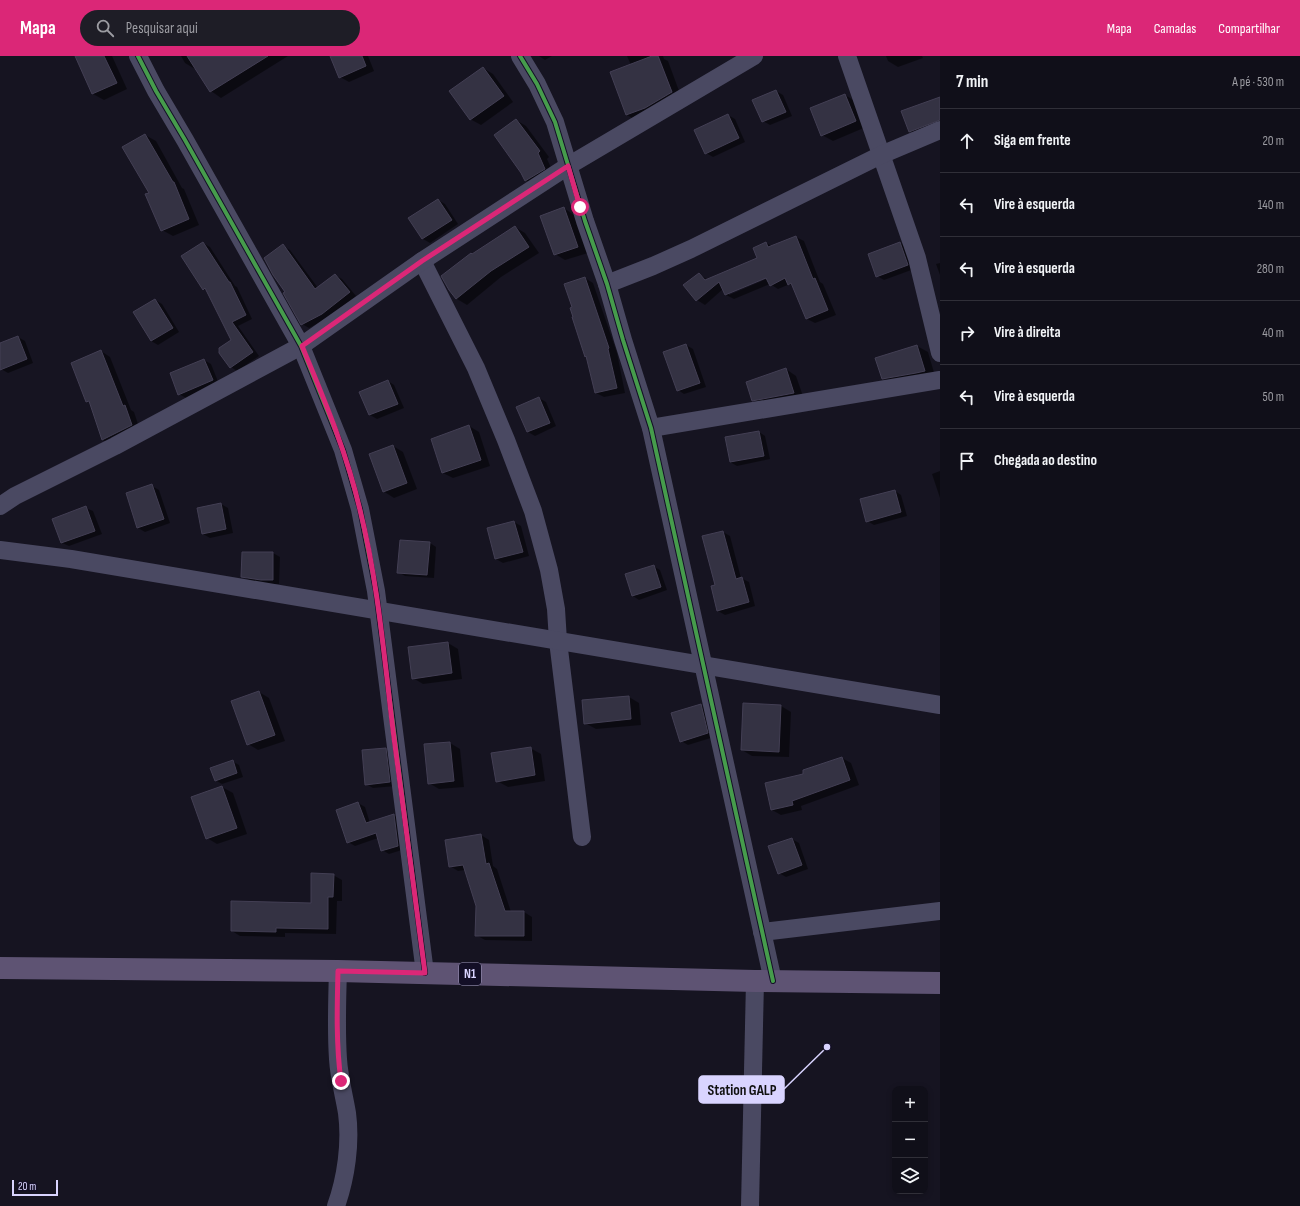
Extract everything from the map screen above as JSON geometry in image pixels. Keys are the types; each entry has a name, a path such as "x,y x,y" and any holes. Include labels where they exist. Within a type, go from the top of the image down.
{"main road":[{"name":"N1","path":"0,968 338,971 764,981 940,983"}],"street":[{"path":"138,56 156,92 185,140 302,346 342,450 360,509 372,564 425,973"},
{"path":"520,56 537,84 555,122 585,221 607,284 623,340 652,428 762,932 764,981 750,1206"},
{"path":"0,506 15,496 115,446 302,346 422,261 568,166 754,56"},
{"path":"847,56 916,258 940,353"},
{"path":"607,284 690,250 881,155 940,130"},
{"path":"422,261 476,368 506,440 533,512 549,570 556,609 558,641 582,837"},
{"path":"652,428 940,380"},
{"path":"0,550 79,560 940,706"},
{"path":"762,932 940,911"},
{"path":"336,1206 342,1190 346,1170 347,1142 347,1115 338,1061 338,971"}],"building":[{"path":"75,56 104,56 117,83 92,94"},
{"path":"187,56 268,56 210,92"},
{"path":"330,56 362,56 366,66 339,78"},
{"path":"652,56 658,56 672,92 645,108 626,115 610,72"},
{"path":"483,67 504,96 470,120 449,91"},
{"path":"776,90 786,112 762,122 752,100"},
{"path":"845,94 856,121 821,136 810,108"},
{"path":"940,97 940,120 909,132 901,111"},
{"path":"728,114 739,138 705,154 694,130"},
{"path":"516,119 540,151 538,153 545,169 525,181 494,135"},
{"path":"145,134 174,182 189,219 161,231 145,194 149,193 122,147"},
{"path":"438,199 452,220 422,239 408,218"},
{"path":"564,207 578,247 554,255 540,216"},
{"path":"515,226 529,247 491,271 456,299 441,276 471,253 472,254"},
{"path":"796,236 813,279 815,278 828,310 806,319 791,283 788,285 785,278 770,286 766,278 725,295 719,282 696,301 683,285 699,273 705,280 757,258 753,248 766,242 768,247"},
{"path":"203,242 230,282 246,315 232,322 253,352 230,368 219,353 219,348 231,340 205,288 203,290 181,256"},
{"path":"900,242 908,265 876,277 868,254"},
{"path":"283,244 315,289 335,274 350,292 322,314 301,325 283,293 285,292 273,275 264,258"},
{"path":"585,277 609,348 617,388 595,393 586,356 585,357 572,317 570,308 572,307 564,284"},
{"path":"155,299 173,328 151,341 133,312"},
{"path":"18,336 27,359 0,370 0,343"},
{"path":"686,344 700,383 677,391 663,352"},
{"path":"917,345 925,371 882,379 875,358"},
{"path":"101,350 132,425 102,440 89,401 86,402 71,363"},
{"path":"204,359 213,380 178,395 170,373"},
{"path":"786,368 794,393 752,401 746,382"},
{"path":"388,380 398,404 369,415 359,392"},
{"path":"539,397 550,423 527,432 516,407"},
{"path":"469,425 481,460 442,473 431,439"},
{"path":"759,431 764,456 730,462 725,437"},
{"path":"393,445 407,483 383,492 369,454"},
{"path":"152,484 164,519 137,528 126,493"},
{"path":"895,490 901,512 866,522 860,499"},
{"path":"221,503 226,529 202,534 197,508"},
{"path":"86,506 95,531 61,543 52,519"},
{"path":"514,521 523,552 495,559 487,528"},
{"path":"723,531 736,579 742,577 749,602 717,611 711,586 715,585 702,536"},
{"path":"400,540 430,542 427,575 397,573"},
{"path":"242,552 273,552 273,580 241,577"},
{"path":"654,565 661,587 632,596 625,574"},
{"path":"448,642 452,673 412,679 408,647"},
{"path":"259,691 275,735 247,745 231,701"},
{"path":"629,696 631,719 584,724 582,700"},
{"path":"743,703 781,705 779,752 741,750"},
{"path":"701,704 708,733 680,742 671,713"},
{"path":"450,742 454,781 428,784 424,744"},
{"path":"531,747 535,775 496,782 491,753"},
{"path":"386,748 390,782 365,785 362,750"},
{"path":"842,757 850,780 792,801 793,805 771,810 765,783 803,774 803,770"},
{"path":"233,760 237,773 215,781 210,768"},
{"path":"222,786 237,828 206,839 191,797"},
{"path":"358,802 366,823 394,814 398,846 381,851 376,833 347,843 336,810"},
{"path":"481,834 486,864 489,863 505,911 524,911 524,936 475,936 476,906 463,865 449,867 445,840"},
{"path":"792,838 802,865 778,874 768,846"},
{"path":"311,873 334,874 333,897 328,897 328,929 276,928 276,932 231,931 231,901 311,903"}],"cycle path":[{"path":"138,56 156,91 301,346 343,450 360,509 376,591 425,973"},
{"path":"520,56 537,84 555,122 651,428 773,981"}],"place":[{"name":"Station GALP","path":"827,1047"}],"route":[{"path":"341,1081 337,1039 338,971 425,973 372,564 360,509 342,450 302,346 422,261 568,166 580,207"}]}
